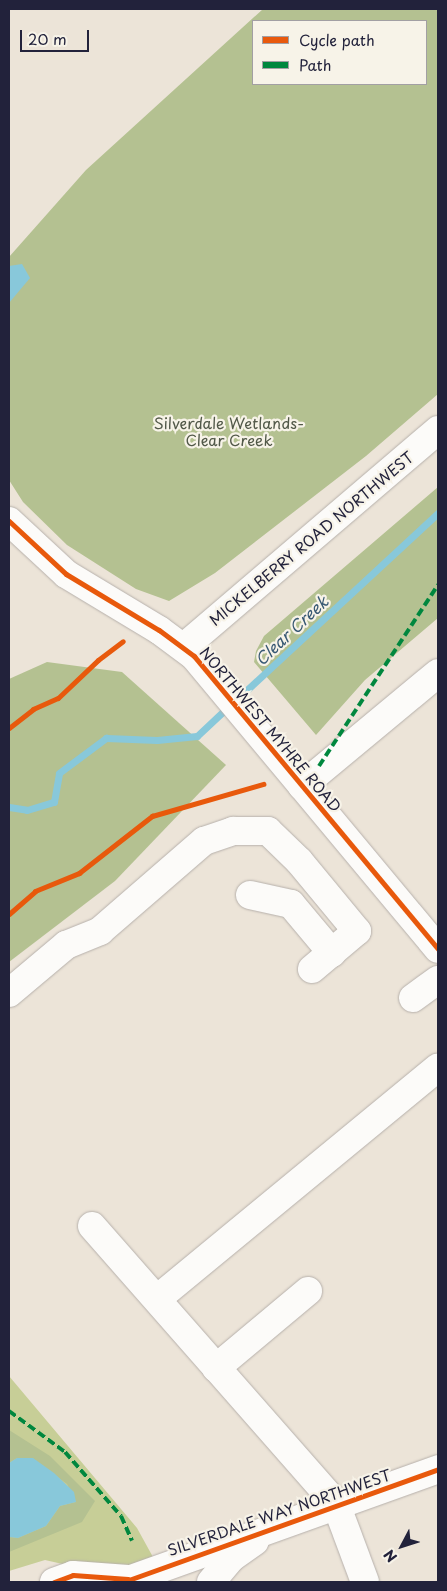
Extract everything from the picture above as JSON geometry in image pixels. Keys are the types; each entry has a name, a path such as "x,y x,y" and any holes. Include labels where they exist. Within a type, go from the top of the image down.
{"street":[{"name":"MICKELBERRY ROAD NORTHWEST","path":"184,647 438,430"},
{"name":"NORTHWEST MYHRE ROAD","path":"9,521 66,574 184,647 223,687 302,786 438,949"},
{"path":"302,786 438,673"},
{"path":"9,993 66,945 100,931 204,841 233,831 268,831 284,846 357,931 322,961 292,904 284,846"},
{"path":"250,895 292,904"},
{"path":"413,998 438,980"},
{"path":"157,1299 438,1067"},
{"path":"92,1226 336,1504 365,1582"},
{"path":"216,1368 308,1291"},
{"name":"SILVERDALE WAY NORTHWEST","path":"54,1582 73,1575 127,1581 336,1504 438,1469"},
{"path":"211,1582 244,1547 285,1523"}],"green space":[{"name":"Silverdale Wetlands- Clear Creek","path":"263,9 438,9 438,394 366,456 215,573 169,601 136,589 67,545 23,502 9,480 9,257 86,170"},
{"path":"438,487 438,618 365,680 316,735 254,662 256,651 264,636"},
{"path":"47,662 122,672 226,765 115,881 9,962 9,679"},
{"path":"9,1376 137,1528 159,1568 128,1579 45,1560 9,1571"},
{"path":"9,1430 50,1456 95,1501 82,1522 9,1552 9,1537 18,1538 46,1526 60,1506 76,1502 67,1484 33,1459 17,1458 9,1463"}],"water":[{"path":"22,264 30,278 9,303 9,266"},
{"path":"17,1458 33,1458 54,1473 74,1492 76,1502 60,1506 46,1526 18,1538 9,1537 9,1463"}],"waterway":[{"name":"Clear Creek","path":"237,699 438,513"},
{"name":"Clear Creek","path":"9,807 27,810 54,802 59,773 106,738 157,740 197,736 229,706"}],"marked path":[{"path":"319,766 438,585"},
{"path":"9,1411 65,1452 121,1516 132,1541"}],"cycle path":[{"path":"9,521 66,574 159,630 194,656 438,949"},
{"path":"9,728 33,709 58,698 98,660 123,641"},
{"path":"9,914 35,891 79,873 152,816 263,784"},
{"path":"123,1582 438,1469"},
{"path":"54,1582 73,1575 128,1579"}]}
